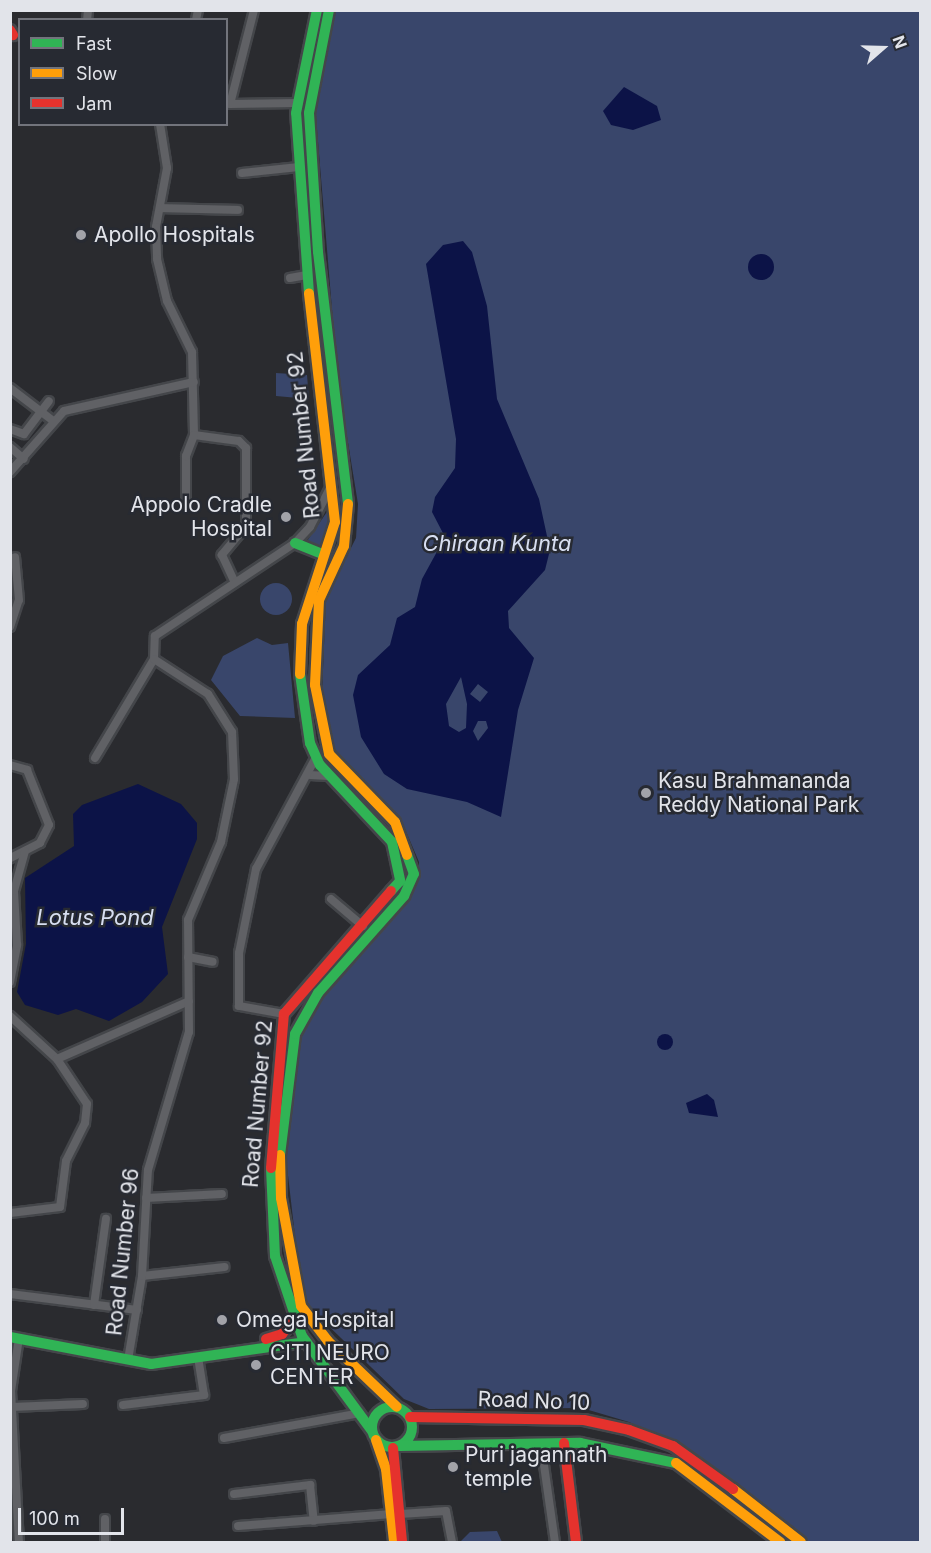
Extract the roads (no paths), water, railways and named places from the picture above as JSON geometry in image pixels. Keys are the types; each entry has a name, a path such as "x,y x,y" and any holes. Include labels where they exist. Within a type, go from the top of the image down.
{"main road":[{"name":"Road Number 92","path":"317,10 297,103 299,167 305,258 335,522 302,624 300,672 316,757 328,776 377,820 399,862 400,881 284,1014 272,1115 269,1197 275,1256 295,1319 306,1342 360,1413 374,1436"},
{"name":"Road Number 92","path":"329,10 309,113 318,255 349,509 344,546 320,600 315,628 322,740 336,764 395,822 414,874 404,896 304,1012 295,1034 285,1117 281,1198 295,1290 312,1324 397,1407"},
{"path":"305,258 318,255"},
{"path":"295,543 324,555"},
{"path":"272,1115 285,1117"},
{"path":"275,1256 288,1254"},
{"path":"142,1362 277,1336 295,1319"},
{"path":"15,1337 142,1362 198,1357 306,1342"},
{"path":"394,1542 396,1514 396,1447 412,1431 410,1417 397,1407 378,1412 374,1436 396,1514 402,1542"},
{"name":"Road No 10","path":"410,1417 584,1420 629,1430 673,1446 701,1464 801,1542"},
{"path":"374,1436 396,1447"},
{"path":"564,1443 576,1542"},
{"name":"Road No 10","path":"396,1447 564,1443 624,1449 676,1463 780,1542"}],"street":[{"path":"254,10 230,104 297,103"},
{"path":"160,126 167,181 156,235 160,280 188,337 194,382 194,435 186,456 186,498"},
{"path":"164,143 168,126"},
{"path":"242,173 299,167"},
{"path":"161,208 238,210"},
{"path":"290,278 307,275"},
{"path":"10,472 24,459 52,420 84,403 194,382"},
{"path":"10,388 52,420"},
{"path":"10,429 24,434 49,401"},
{"path":"194,435 238,441 246,448 246,526 222,555 234,581"},
{"path":"10,447 24,459"},
{"path":"95,758 154,659 155,636 234,581 295,543 319,514 332,480"},
{"path":"10,627 19,600 15,557"},
{"name":"Road Number 96","path":"128,1360 142,1276 148,1170 189,1032 188,920 221,842 234,779 232,732 208,694 154,659"},
{"path":"284,1014 239,1006 239,953 265,846 310,775 316,757"},
{"path":"10,765 27,770 49,825 47,837 10,858"},
{"path":"310,775 328,776"},
{"path":"10,982 17,945 14,891 25,851"},
{"path":"331,899 363,926"},
{"path":"188,957 213,962"},
{"path":"57,1059 189,1001"},
{"path":"10,1016 57,1059 87,1104 63,1171 62,1202 54,1212 10,1213"},
{"path":"146,1198 222,1194"},
{"path":"94,1305 106,1219"},
{"path":"142,1276 225,1267"},
{"path":"10,1294 136,1310"},
{"path":"15,1337 11,1391 19,1542"},
{"path":"123,1405 204,1395 198,1357"},
{"path":"12,1407 83,1404"},
{"path":"224,1438 360,1413"},
{"path":"541,1444 555,1542"},
{"path":"234,1494 310,1485 314,1521"},
{"path":"237,1526 446,1511 452,1542"},
{"path":"105,1520 105,1542"}],"water":[{"path":"624,87 657,106 661,120 633,130 611,125 603,111"},
{"name":"Chiraan Kunta","path":"463,241 472,252 487,306 497,399 539,499 550,550 545,570 508,611 509,628 534,658 518,710 501,817 467,802 407,789 384,774 361,737 353,695 358,675 390,645 397,618 415,607 422,579 445,537 432,512 435,497 455,468 456,439 426,264 443,245","holes":["461,677 467,704 466,728 459,732 449,726 446,704","478,684 488,692 480,702 470,694","478,721 486,721 488,728 478,741 473,731"]},
{"path":"761,254 770,258 774,267 770,276 761,280 752,276 748,267 752,258"},
{"name":"Lotus Pond","path":"138,784 181,804 197,823 197,839 162,927 168,974 142,1002 109,1021 76,1009 58,1015 25,1005 17,992 26,944 25,878 74,846 73,814 82,805"},
{"path":"662,1034 668,1034 673,1042 671,1048 662,1050 657,1045 657,1039"},
{"path":"707,1094 714,1100 718,1117 689,1113 686,1103"}],"place":[{"name":"Apollo Hospitals","path":"81,235"},
{"name":"Appolo Cradle Hospital","path":"286,517"},
{"name":"Kasu Brahmananda Reddy National Park","path":"646,793"},
{"name":"Omega Hospital","path":"222,1320"},
{"name":"CITI NEURO CENTER","path":"256,1365"},
{"name":"Puri jagannath temple","path":"453,1467"}]}
